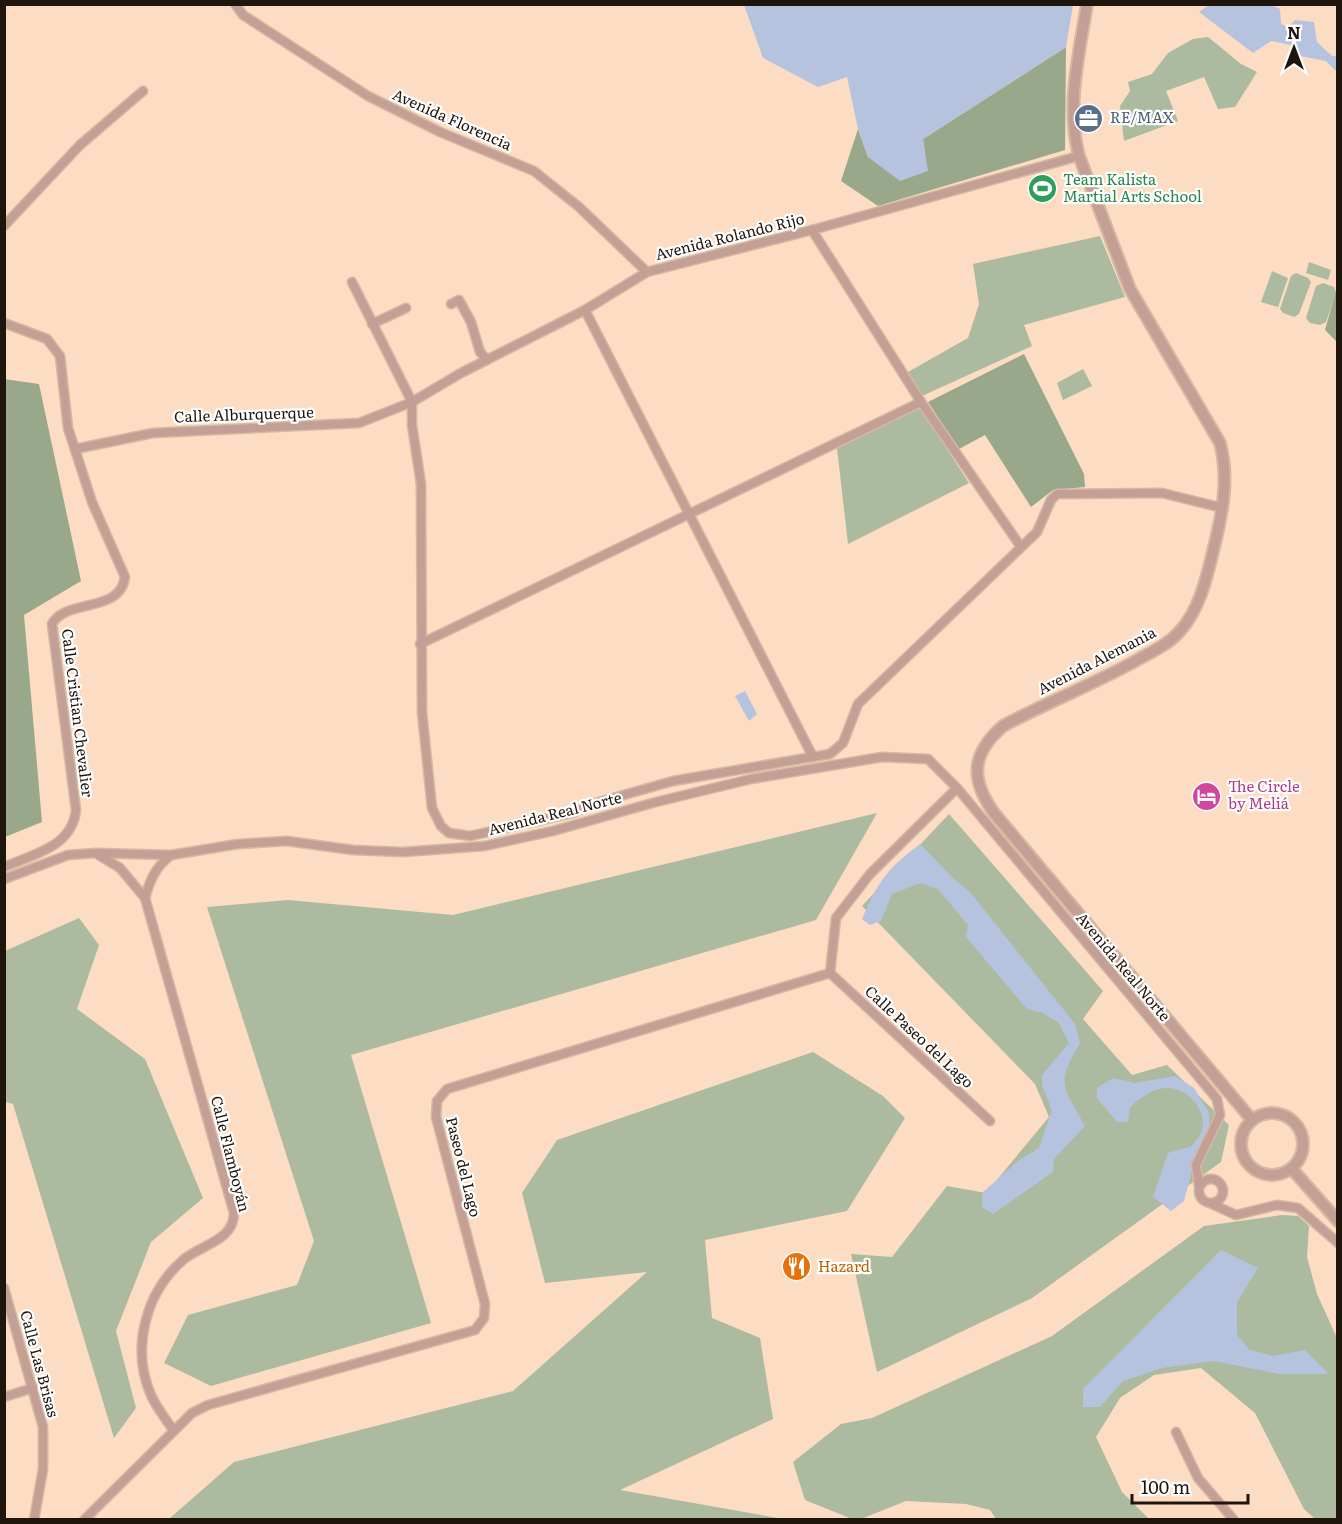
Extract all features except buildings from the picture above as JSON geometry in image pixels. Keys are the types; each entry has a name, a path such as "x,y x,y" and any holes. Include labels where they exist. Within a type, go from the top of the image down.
{"street":[{"name":"Avenida Florencia","path":"235,4 243,15 368,96 440,132 534,171 579,207 647,272"},
{"name":"Avenida Alemania","path":"1087,4 1072,101 1073,135 1078,156 1130,289 1220,443 1224,457 1223,508 1205,583 1180,632 1155,650 1120,670 1003,726 991,737 980,753 977,782 994,813 1252,1120"},
{"path":"4,226 80,146 143,91"},
{"name":"Avenida Rolando Rijo","path":"412,402 487,360 585,310 647,272 812,230 1078,156"},
{"path":"812,230 921,402 1021,547"},
{"path":"351,282 412,402 412,425 421,484 422,712 432,808 441,826 460,836 573,813 591,804 673,782 813,757 837,750 843,743 858,704 1037,532 1051,500 1061,492 1162,493 1223,508"},
{"path":"451,304 459,300 471,321 480,352 487,360"},
{"path":"372,324 406,308"},
{"path":"585,310 813,757"},
{"name":"Calle Cristian Chevalier","path":"4,323 37,334 55,347 63,367 68,428 92,502 123,570 124,584 116,595 60,615 52,624 76,810 75,822 61,842 4,867"},
{"name":"Calle Alburquerque","path":"75,449 153,433 359,423 412,402"},
{"path":"420,644 921,402"},
{"name":"Avenida Real Norte","path":"4,879 68,855 96,853 171,855 238,844 287,841 353,850 403,852 485,846 553,831 751,778 882,757 928,759 957,788 1217,1099 1220,1115 1197,1161 1199,1186"},
{"path":"830,973 836,918 870,874 957,788"},
{"path":"96,853 120,868 145,898"},
{"path":"145,898 149,882 158,866 171,855"},
{"name":"Calle Flamboyán","path":"145,898 234,1213 232,1226 224,1235 183,1260 158,1288 144,1322 141,1359 148,1386 151,1395 173,1430"},
{"name":"Calle Paseo del Lago","path":"830,973 990,1121"},
{"name":"Paseo del Lago","path":"173,1430 192,1413 208,1405 475,1329 480,1324 485,1304 436,1117 437,1101 447,1089 830,973"},
{"path":"1277,1113 1293,1120 1303,1136 1302,1154 1292,1169 1275,1176 1258,1172 1244,1159 1241,1143 1246,1127 1252,1120 1259,1116 1277,1113"},
{"path":"1292,1169 1338,1221"},
{"path":"1197,1175 1207,1180"},
{"path":"1225,1211 1221,1198 1223,1194 1221,1184 1214,1179 1207,1180 1199,1186 1201,1199 1225,1211 1242,1215 1276,1205 1299,1208 1338,1243"},
{"path":"1212,1204 1221,1198"},
{"name":"Calle Las Brisas","path":"4,1288 43,1427 43,1469 34,1520"},
{"path":"4,1397 33,1388"},
{"path":"84,1520 173,1430"},
{"path":"1176,1432 1198,1478 1234,1520"}],"green space":[{"path":"1208,37 1241,64 1257,72 1235,107 1218,109 1204,77 1166,91 1178,121 1124,141 1120,106 1130,91 1128,82 1152,74 1168,53 1193,39"},
{"path":"1066,47 1065,150 878,206 841,181 858,129 868,157 927,171 923,139"},
{"path":"1100,236 1125,297 1024,325 1032,346 922,396 908,372 968,338 979,304 973,264"},
{"path":"1309,262 1331,270 1328,280 1306,273"},
{"path":"1272,271 1288,278 1278,307 1261,302"},
{"path":"1296,273 1308,278 1311,282 1299,314 1294,317 1283,313 1280,309 1291,276"},
{"path":"1323,283 1334,287 1336,292 1326,322 1320,325 1310,323 1306,318 1316,286"},
{"path":"1337,287 1337,342 1325,330"},
{"path":"1024,354 1084,474 1085,487 1053,490 1031,507 985,435 959,449 928,402"},
{"path":"1083,369 1092,386 1063,400 1057,383"},
{"path":"4,379 39,384 81,581 24,615 42,822 5,837"},
{"path":"919,406 969,483 848,544 837,448"},
{"path":"877,813 816,920 351,1055 431,1323 211,1386 164,1363 188,1315 297,1285 314,1241 207,907 288,900 453,915"},
{"path":"949,814 1103,991 1083,1019 1132,1075 1167,1065 1229,1125 1221,1162 1032,1298 877,1372 851,1254 892,1257 947,1186 986,1193 1049,1117 1035,1084 862,906"},
{"path":"79,918 99,945 77,1009 145,1059 203,1198 151,1242 116,1331 136,1408 114,1438 13,1104 5,1102 5,951"},
{"path":"813,1052 883,1096 905,1118 847,1211 705,1240 712,1318 760,1338 773,1419 620,1490 783,1519 169,1519 234,1462 513,1391 647,1272 545,1283 522,1193 557,1140"},
{"path":"1282,1215 1298,1216 1309,1226 1307,1257 1317,1294 1337,1338 1337,1519 1315,1519 1304,1509 1255,1413 1201,1368 1154,1375 1120,1398 1096,1437 1122,1492 1149,1519 996,1519 990,1510 966,1504 906,1501 861,1519 852,1519 805,1500 793,1462 841,1424 872,1418 1052,1336 1204,1226"}],"water":[{"path":"744,4 1073,5 1066,47 923,139 928,171 900,181 868,157 858,129 847,77 818,87 763,58"},
{"path":"1209,5 1272,5 1280,9 1281,24 1289,27 1295,20 1314,22 1317,42 1332,56 1337,56 1337,72 1326,61 1300,56 1291,45 1271,41 1253,53 1199,12"},
{"path":"745,691 757,714 749,721 735,696"},
{"path":"920,844 970,892 1075,1024 1080,1043 1067,1068 1065,1085 1071,1102 1085,1126 1054,1159 1053,1172 993,1214 982,1207 982,1193 1018,1161 1039,1148 1052,1110 1042,1085 1042,1075 1069,1043 1059,1023 1043,1013 1027,1009 966,937 968,925 938,889 920,883 892,894 881,921 870,925 862,919 873,894 891,869"},
{"path":"1175,1076 1194,1088 1209,1113 1209,1129 1194,1163 1184,1201 1171,1211 1153,1197 1168,1153 1192,1146 1200,1134 1203,1122 1199,1108 1182,1092 1162,1088 1147,1094 1130,1107 1128,1122 1117,1122 1097,1098 1097,1088 1113,1078 1134,1083"},
{"path":"1221,1250 1258,1268 1237,1302 1237,1335 1250,1350 1273,1356 1305,1350 1329,1374 1279,1374 1214,1361 1162,1368 1123,1381 1100,1407 1083,1407 1083,1389"}],"place":[{"name":"RE/MAX","path":"1089,118"},
{"name":"Team Kalista Martial Arts School","path":"1042,189"},
{"name":"The Circle by Meliá","path":"1207,796"},
{"name":"Hazard","path":"797,1267"}]}
